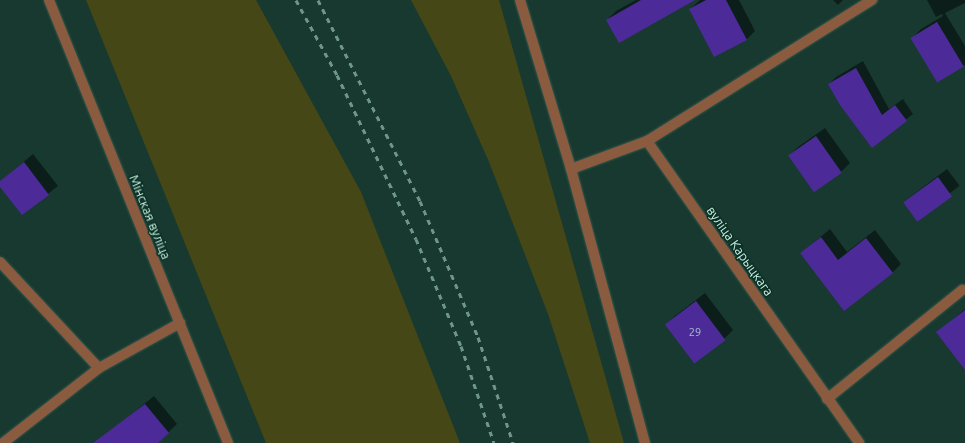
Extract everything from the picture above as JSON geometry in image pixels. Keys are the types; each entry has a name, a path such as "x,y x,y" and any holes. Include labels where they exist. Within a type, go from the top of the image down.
{"street":[{"name":"Мінская вуліца","path":"49,0 228,443"},
{"path":"520,0 571,169 645,443"},
{"path":"571,169 647,140 872,0"},
{"name":"вуліца Карыцкага","path":"647,140 859,443"},
{"path":"0,262 99,368"},
{"path":"827,399 962,290"},
{"path":"3,443 99,368 180,323"}],"shaded area":[{"path":"86,0 256,0 361,192 460,443 266,443"},
{"path":"411,0 499,0 624,443 590,443 548,314 489,162 451,76"}],"building":[{"path":"641,0 695,0 619,43 606,20"},
{"path":"706,0 726,0 747,40 714,57 689,9"},
{"path":"937,22 964,67 937,83 910,38"},
{"path":"856,68 882,115 895,105 907,121 872,148 840,105 828,84"},
{"path":"816,136 842,173 814,192 788,156"},
{"path":"24,162 49,195 22,215 0,187 0,181"},
{"path":"938,177 952,196 917,222 903,202"},
{"path":"821,237 838,260 866,238 893,273 844,311 800,253"},
{"path":"696,301 725,340 694,364 665,324"},
{"path":"965,310 965,370 936,332"},
{"path":"145,404 169,433 158,443 93,443"}],"railway":[{"path":"296,0 337,75 416,239 461,346 494,443"},
{"path":"318,0 420,201 478,337 513,443"}]}
